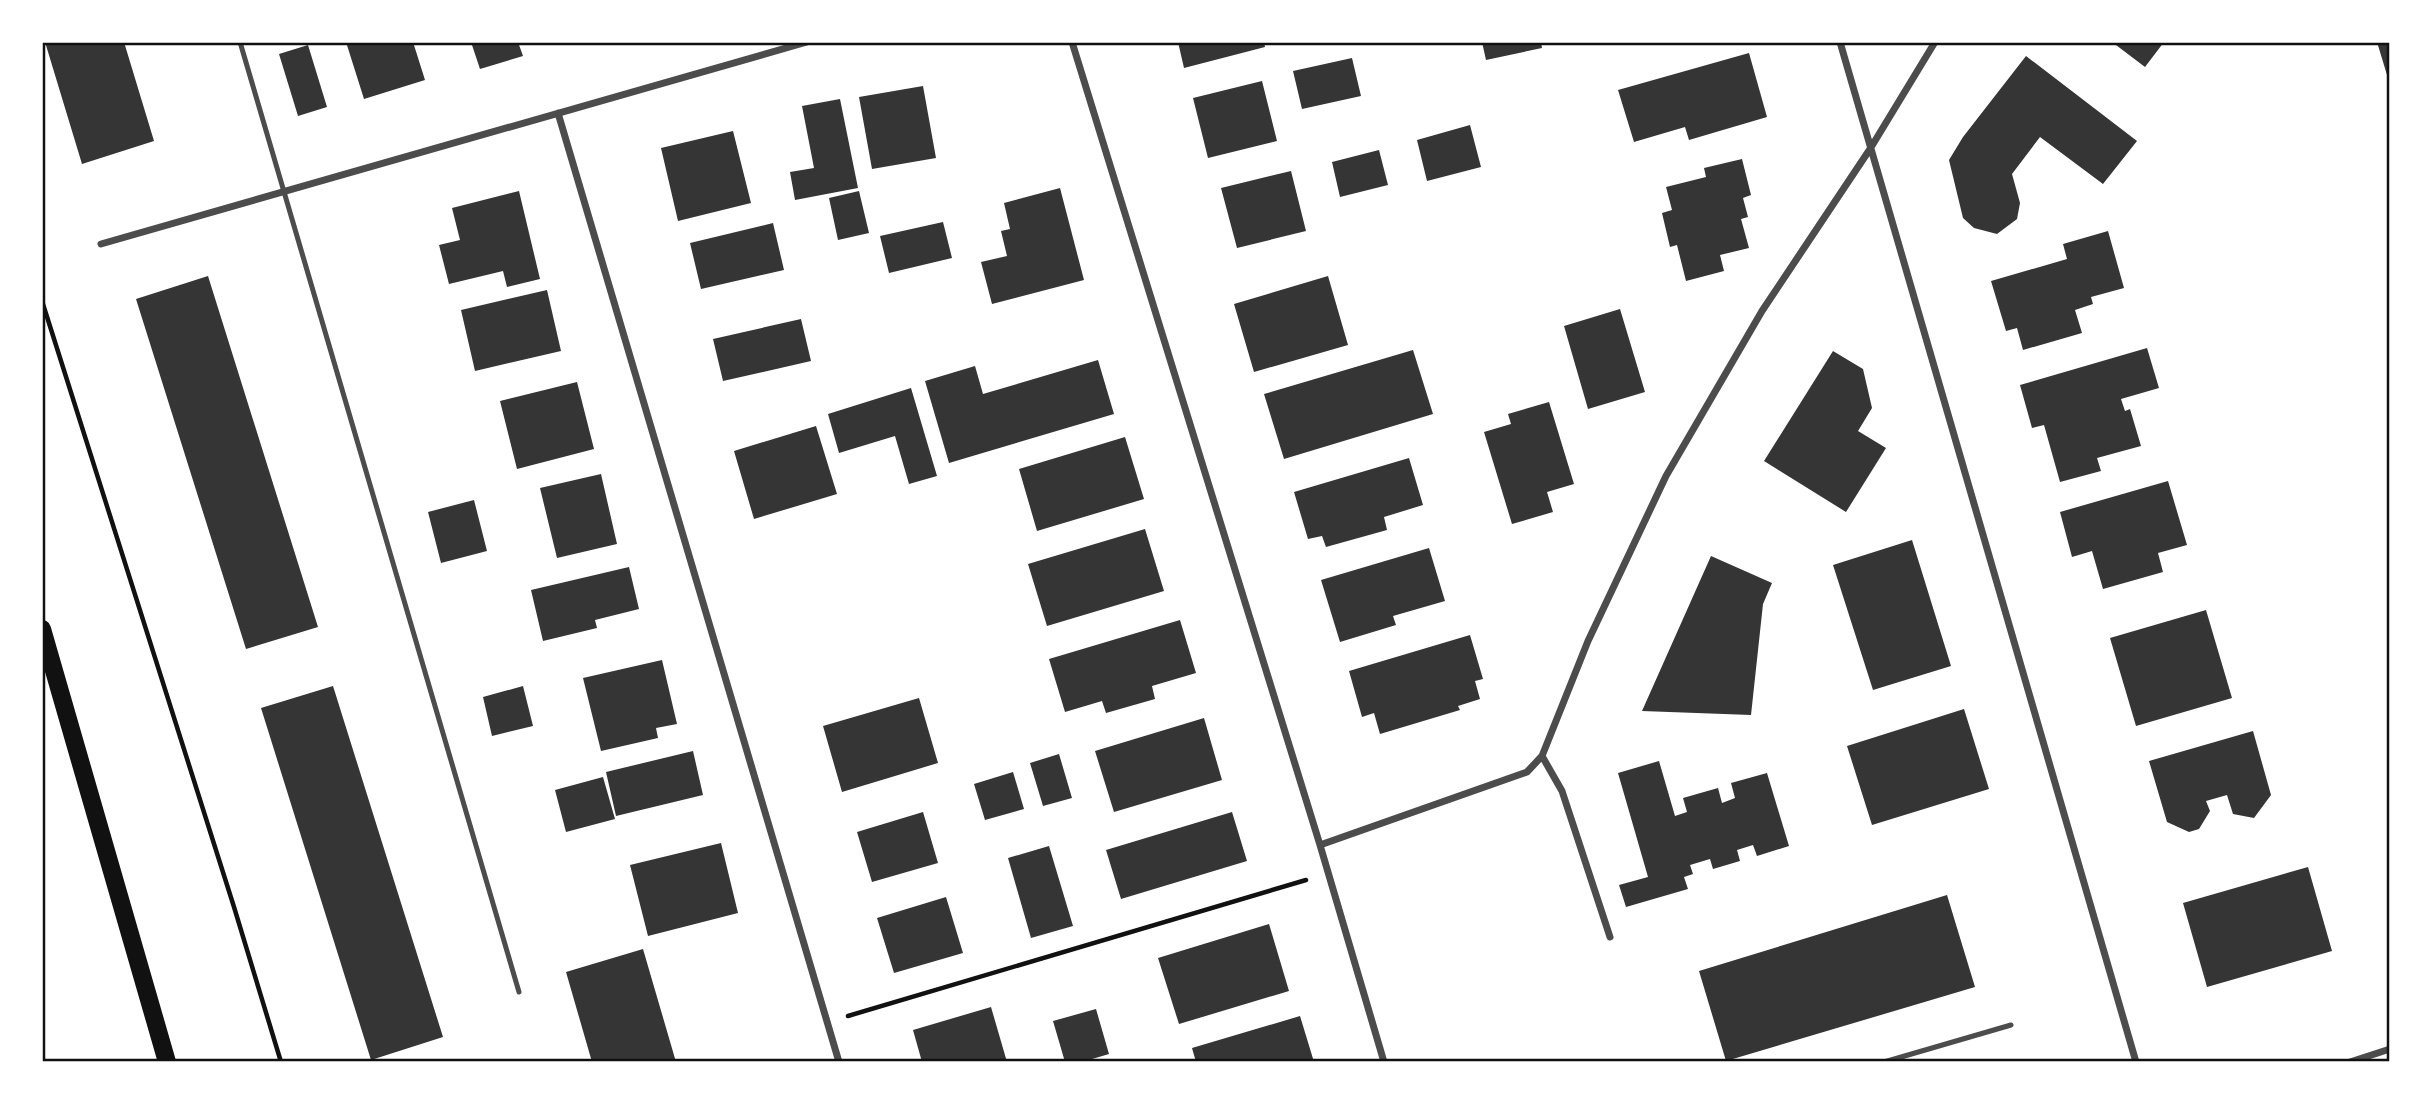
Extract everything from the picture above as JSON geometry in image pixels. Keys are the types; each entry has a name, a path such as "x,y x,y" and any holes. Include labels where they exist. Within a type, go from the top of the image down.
{"main road":[{"path":"42,629 167,1062"}],"street":[{"path":"101,244 807,42"},
{"path":"1072,42 1320,845 1384,1062"},
{"path":"1840,42 2136,1062"},
{"path":"1320,845 1527,772 1542,756 1588,641 1666,476 1762,311 1870,149 1935,42"},
{"path":"558,113 839,1062"},
{"path":"1542,756 1562,790 1610,937"},
{"path":"2350,1062 2390,1049"}],"lane":[{"path":"240,42 519,992"},
{"path":"1884,1062 2011,1025"}],"path":[{"path":"42,301 281,1062"},
{"path":"827,1023 1328,873"}],"building":[{"path":"45,42 124,42 154,141 82,164"},
{"path":"346,42 413,42 425,80 364,99"},
{"path":"471,42 518,42 523,56 480,69"},
{"path":"1178,42 1264,42 1265,47 1184,68"},
{"path":"1482,42 1541,42 1542,48 1486,60"},
{"path":"2112,42 2164,42 2145,67"},
{"path":"2377,42 2390,42 2390,74 2387,75"},
{"path":"308,45 327,107 298,116 279,54"},
{"path":"1749,53 1767,117 1689,140 1685,127 1634,142 1618,90"},
{"path":"2026,56 2137,141 2103,184 2040,137 2012,174 2020,203 2017,219 1997,234 1974,228 1963,218 1949,160 1963,137"},
{"path":"1352,58 1361,96 1302,109 1293,71"},
{"path":"1262,81 1277,141 1208,158 1193,98"},
{"path":"923,86 936,158 872,169 859,97"},
{"path":"840,99 858,188 795,200 790,172 814,168 802,106"},
{"path":"1470,125 1481,167 1427,181 1417,140"},
{"path":"733,131 751,203 678,221 661,148"},
{"path":"1379,150 1388,185 1340,197 1332,162"},
{"path":"1742,159 1751,195 1743,198 1748,217 1741,219 1749,248 1720,255 1724,271 1686,281 1677,245 1670,247 1662,213 1672,210 1666,187 1706,177 1704,168"},
{"path":"1291,171 1306,231 1237,248 1221,188"},
{"path":"1060,188 1084,280 992,304 981,262 1007,256 1001,231 1010,229 1004,203"},
{"path":"519,191 540,279 507,287 503,271 449,284 439,245 460,240 452,208"},
{"path":"859,191 869,233 838,240 829,198"},
{"path":"943,222 952,258 889,273 880,236"},
{"path":"773,223 784,270 701,289 690,243"},
{"path":"2108,231 2124,288 2091,297 2093,304 2075,310 2082,333 2023,350 2017,328 2006,331 1991,281 2067,259 2063,244"},
{"path":"208,276 318,627 246,649 136,299"},
{"path":"1328,276 1348,345 1254,372 1234,304"},
{"path":"547,290 561,351 475,371 461,310"},
{"path":"1620,309 1645,392 1588,409 1564,326"},
{"path":"801,319 811,361 723,381 713,339"},
{"path":"2147,348 2159,388 2121,399 2125,411 2130,409 2141,446 2097,458 2101,471 2060,482 2044,425 2032,428 2020,385"},
{"path":"1413,350 1433,414 1284,459 1264,394"},
{"path":"1833,351 1863,369 1872,408 1858,431 1886,448 1846,512 1764,461"},
{"path":"1098,360 1114,414 949,463 925,381 975,366 983,394"},
{"path":"577,382 594,449 517,469 500,401"},
{"path":"911,388 937,476 909,484 895,436 839,453 828,414"},
{"path":"1549,402 1574,484 1547,492 1553,512 1512,524 1484,432 1511,424 1508,414"},
{"path":"816,426 837,494 754,519 734,451"},
{"path":"1125,437 1144,499 1037,531 1019,469"},
{"path":"1409,458 1423,505 1384,517 1387,530 1326,547 1322,536 1308,539 1294,492"},
{"path":"601,474 617,544 557,558 540,488"},
{"path":"2168,481 2187,545 2158,553 2163,572 2103,589 2092,551 2072,557 2060,512"},
{"path":"474,500 487,551 441,563 428,512"},
{"path":"1145,529 1164,591 1047,626 1028,564"},
{"path":"1912,540 1951,666 1873,690 1833,565"},
{"path":"1429,548 1445,601 1393,616 1396,625 1340,642 1321,580"},
{"path":"1711,556 1772,583 1763,604 1751,715 1642,711"},
{"path":"629,567 639,609 595,620 597,628 543,641 531,590"},
{"path":"2206,610 2232,698 2136,726 2110,638"},
{"path":"1180,620 1196,673 1152,686 1155,699 1106,713 1102,701 1065,712 1049,659"},
{"path":"1470,635 1483,679 1475,681 1480,699 1458,706 1460,710 1380,734 1374,713 1362,717 1349,671"},
{"path":"662,660 677,724 656,728 658,738 601,751 583,678"},
{"path":"333,686 443,1037 371,1060 261,708"},
{"path":"523,686 533,726 492,736 483,697"},
{"path":"919,698 938,763 842,792 823,726"},
{"path":"1964,709 1989,789 1872,825 1847,746"},
{"path":"1204,718 1222,780 1114,812 1095,751"},
{"path":"2253,731 2271,795 2254,818 2233,814 2227,795 2206,801 2210,811 2199,829 2189,832 2167,822 2149,761"},
{"path":"693,751 703,795 616,816 606,772"},
{"path":"1059,754 1072,798 1043,806 1030,763"},
{"path":"1659,761 1675,816 1687,812 1683,798 1718,788 1722,803 1735,798 1731,783 1767,773 1789,846 1757,856 1753,845 1737,850 1740,861 1713,869 1710,859 1690,865 1693,874 1684,877 1688,889 1626,907 1619,885 1648,877 1618,773"},
{"path":"1013,772 1024,809 985,820 974,784"},
{"path":"603,777 615,819 566,832 555,790"},
{"path":"923,812 938,863 872,882 857,832"},
{"path":"1232,812 1247,861 1121,899 1106,850"},
{"path":"721,843 738,913 648,936 630,865"},
{"path":"1049,846 1073,926 1031,938 1008,858"},
{"path":"2308,867 2332,951 2207,987 2183,903"},
{"path":"1947,895 1975,987 1726,1061 1699,971"},
{"path":"946,897 963,953 894,973 877,918"},
{"path":"1269,924 1289,991 1179,1024 1158,958"},
{"path":"643,949 676,1062 592,1062 566,972"},
{"path":"991,1007 1007,1062 922,1062 913,1030"},
{"path":"1096,1009 1109,1054 1082,1062 1065,1062 1053,1021"},
{"path":"1300,1016 1314,1062 1196,1062 1192,1048"}]}
